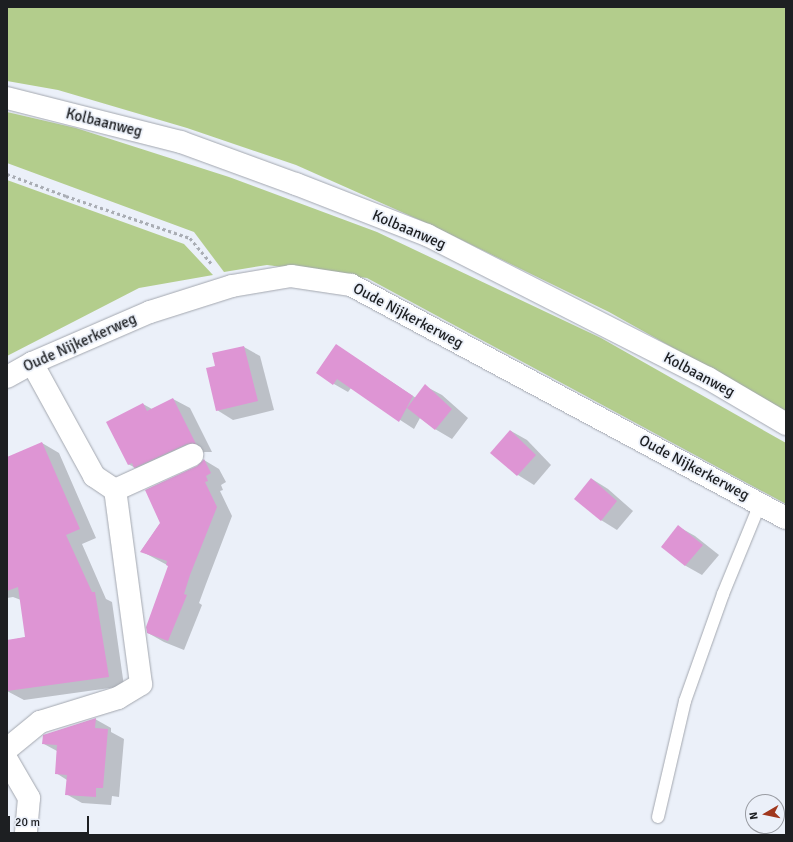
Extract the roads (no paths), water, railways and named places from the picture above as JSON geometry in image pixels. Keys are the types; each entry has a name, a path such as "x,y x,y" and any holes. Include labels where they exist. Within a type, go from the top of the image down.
{"street":[{"name":"Kolbaanweg","path":"7,98 181,142 296,184 427,235 708,378 786,424"},
{"name":"Oude Nijkerkerweg","path":"7,377 32,363 150,312 232,286 291,276 351,285 786,518"},
{"path":"7,749 40,722 118,698 141,684 115,490 94,476 32,363"},
{"path":"115,490 192,455"},
{"path":"7,760 30,798 26,835"}],"lane":[{"path":"658,817 685,701 723,594 760,504"}]}
